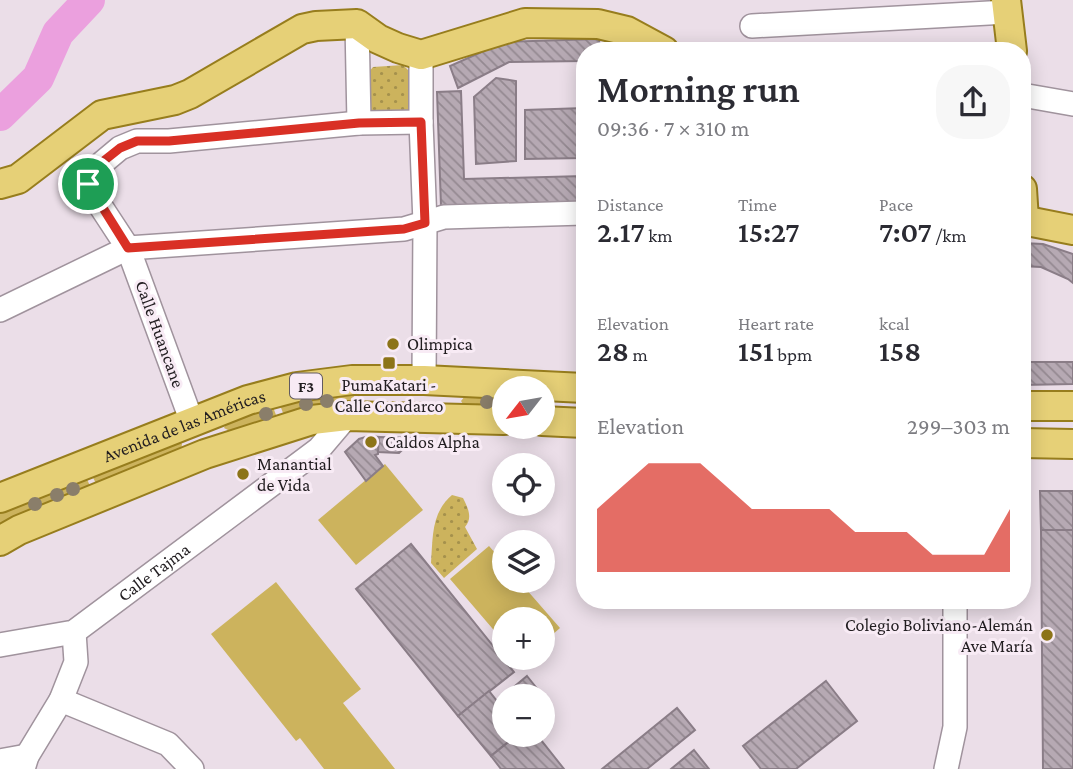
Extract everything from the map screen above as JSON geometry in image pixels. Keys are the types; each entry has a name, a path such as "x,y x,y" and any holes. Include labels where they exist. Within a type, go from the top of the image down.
{"main road":[{"path":"1007,6 1011,42"},
{"path":"0,184 19,180 57,147 102,115 175,100 190,94 302,29 358,24 378,39 421,55 525,23 598,24 627,30 648,42"},
{"path":"1031,222 1073,230"},
{"name":"Avenida de las Américas","path":"0,498 248,400 297,387 352,380 424,380 576,388"},
{"path":"423,416 424,380"},
{"path":"1031,406 1073,406"},
{"name":"Avenida de las Américas","path":"0,541 19,530 205,454 312,420 347,416 492,419"},
{"path":"192,422 205,454"},
{"path":"555,422 576,423"},
{"path":"1031,443 1073,444"}],"street":[{"path":"752,26 1007,6"},
{"path":"358,24 359,123 421,122"},
{"path":"421,55 425,223 424,380"},
{"path":"1031,96 1073,104"},
{"name":"Calle Huancane","path":"192,422 128,248 92,193 88,184 89,174 120,148 137,141 169,141 359,123"},
{"path":"0,310 128,248 404,229 444,217 576,213"},
{"name":"Calle Tajma","path":"74,632 319,449 347,416"},
{"path":"946,769 955,727 955,609"},
{"path":"0,645 74,632 76,662 61,700 25,763 0,761"},
{"path":"61,700 168,744 192,769"}],"shaded area":[{"path":"403,65 408,70 411,107 407,112 376,115 370,110 368,73 373,67"},
{"path":"351,393 355,398 352,403 283,413 280,405"},
{"path":"465,396 492,397 492,408 465,407 461,401"},
{"path":"273,407 276,415 230,431 224,428 227,422"},
{"path":"180,441 181,450 96,484 92,475"},
{"path":"385,464 423,510 356,565 318,520"},
{"path":"86,477 90,486 0,524 0,513"},
{"path":"452,495 463,498 465,502 469,517 465,527 477,549 444,578 431,563 433,535 440,510"},
{"path":"489,546 492,549 492,593 529,593 542,607 492,607 492,628 450,579"},
{"path":"276,582 361,689 343,703 395,769 324,769 300,738 296,741 211,634"}],"building":[{"path":"599,39 599,42 576,42 576,61 509,62 458,88 450,66 504,42"},
{"path":"496,78 516,81 516,161 476,164 474,97"},
{"path":"461,91 464,179 576,176 576,203 441,206 437,92"},
{"path":"576,108 576,158 525,159 525,110"},
{"path":"1031,243 1043,244 1073,254 1073,283 1068,279 1041,267 1031,266"},
{"path":"1031,362 1073,362 1073,384 1031,385"},
{"path":"379,437 378,454 375,455 383,466 366,481 345,452 359,439"},
{"path":"379,437 415,438 399,453 378,452"},
{"path":"1040,491 1073,491 1073,530 1041,530"},
{"path":"1041,530 1073,530 1073,769 1043,769"},
{"path":"411,544 492,645 492,670 514,672 499,684 492,684 492,689 458,716 356,589"},
{"path":"527,676 533,684 517,684"},
{"path":"826,681 857,721 796,769 761,769 743,746"},
{"path":"489,691 492,695 492,747 502,747 491,756 458,716"},
{"path":"677,708 695,730 647,769 602,769"},
{"path":"502,747 547,747 564,769 501,769 491,756"},
{"path":"694,750 709,769 671,769"}],"waterway":[{"path":"0,115 38,78 58,33 89,0"}],"place":[{"name":"Olimpica","path":"393,344"},
{"name":"PumaKatari - Calle Condarco","path":"389,363"},
{"name":"Caldos Alpha","path":"371,442"},
{"name":"Manantial de Vida","path":"243,474"},
{"name":"Colegio Boliviano-Alemán Ave María","path":"1047,635"}],"route":[{"path":"421,122 425,223 404,229 128,248 88,184 89,174 96,167 120,148 137,141 169,141 359,123 421,122"}]}
